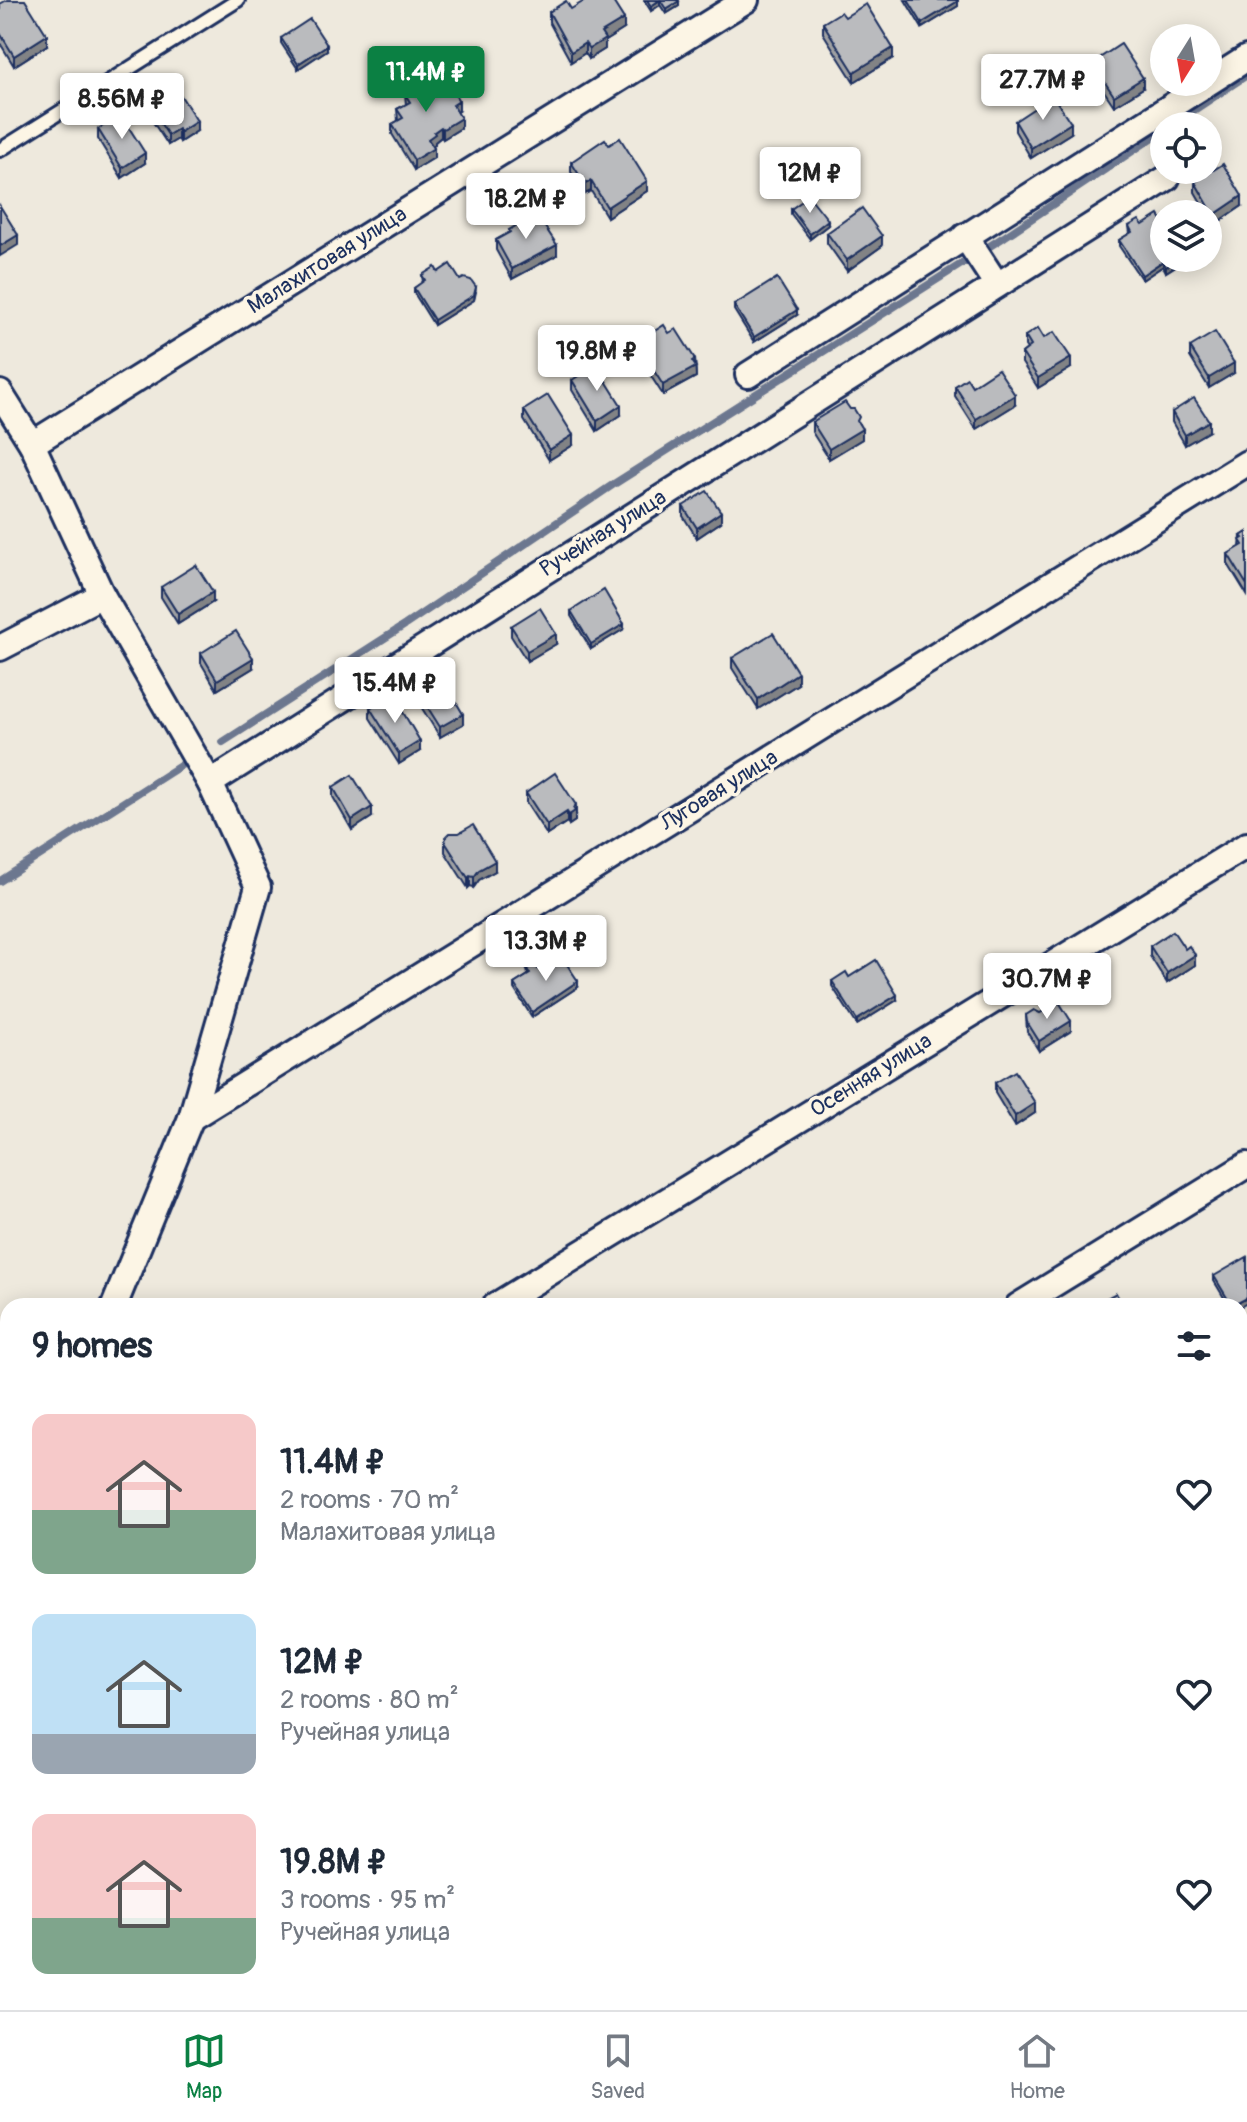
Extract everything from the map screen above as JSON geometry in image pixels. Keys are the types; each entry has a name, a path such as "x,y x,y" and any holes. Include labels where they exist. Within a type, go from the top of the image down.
{"street":[{"name":"Малахитовая улица","path":"32,444 746,0"},
{"path":"748,375 1247,58"},
{"name":"Ручейная улица","path":"210,783 1157,184"},
{"path":"965,236 997,285"},
{"path":"0,393 32,444 102,595 210,783 258,887 191,1118 117,1298"},
{"name":"Луговая улица","path":"191,1118 1247,463"},
{"path":"0,648 102,595"},
{"name":"Осенняя улица","path":"508,1298 1247,845"},
{"path":"1031,1298 1247,1165"}],"lane":[{"path":"0,150 238,0"}],"building":[{"path":"7,0 25,0 47,35 14,56 0,33 0,4"},
{"path":"586,0 612,0 624,19 601,33 605,39 589,49 585,43 571,52 549,12 566,1 571,9"},
{"path":"660,0 678,0 679,1 666,9"},
{"path":"908,0 958,0 958,1 922,23"},
{"path":"866,4 893,48 854,72 823,23 841,12 845,17"},
{"path":"310,19 327,45 298,64 281,38"},
{"path":"1121,44 1143,78 1114,96 1092,63"},
{"path":"441,72 459,101 453,105 461,118 434,132 428,139 434,148 414,160 392,124 403,118 397,109 410,102 405,94"},
{"path":"174,85 197,121 180,132 178,129 168,135 147,102 165,86 167,89"},
{"path":"1053,96 1071,123 1031,148 1015,121"},
{"path":"121,115 145,153 122,168 98,129"},
{"path":"620,138 647,181 607,207 591,181 585,184 571,162 605,139 609,145"},
{"path":"1222,165 1242,196 1222,210 1222,200 1205,200 1196,184 1222,184"},
{"path":"809,196 828,220 810,234 791,209"},
{"path":"0,206 18,235 0,246"},
{"path":"862,208 882,236 847,260 827,233"},
{"path":"538,213 548,222 545,227 557,245 512,269 496,240"},
{"path":"1139,220 1143,225 1150,221 1150,270 1142,275 1119,240 1132,232 1129,226"},
{"path":"450,264 460,280 471,280 476,287 474,295 434,320 414,288 425,280 422,275 435,267 438,272"},
{"path":"777,278 797,310 754,337 734,305"},
{"path":"664,325 669,333 676,329 695,359 692,361 696,367 663,385 636,343"},
{"path":"1038,328 1044,338 1054,332 1071,358 1038,378 1022,353 1031,346 1025,336"},
{"path":"1215,332 1234,363 1209,378 1190,347"},
{"path":"596,365 621,405 597,421 572,380"},
{"path":"998,369 1015,395 976,419 955,386 967,378 972,386"},
{"path":"548,395 573,435 549,450 524,410"},
{"path":"1194,398 1209,421 1185,435 1172,412"},
{"path":"845,402 850,409 854,409 862,429 829,449 812,422"},
{"path":"707,491 721,512 697,528 683,506"},
{"path":"1247,532 1247,585 1228,554 1243,545 1241,536"},
{"path":"196,565 213,592 178,614 161,587"},
{"path":"604,590 624,624 591,644 571,611"},
{"path":"540,608 556,634 527,651 511,626"},
{"path":"236,631 253,658 217,680 201,653"},
{"path":"773,633 798,673 758,699 732,658"},
{"path":"437,670 463,714 440,727 413,684 416,683 413,678"},
{"path":"394,697 420,741 399,754 370,708"},
{"path":"555,773 576,805 573,808 575,811 569,815 567,812 547,825 526,793"},
{"path":"352,775 372,807 352,820 333,787"},
{"path":"473,825 495,861 468,878 445,842 450,833 459,833"},
{"path":"1173,931 1185,949 1189,946 1195,955 1167,973 1150,946"},
{"path":"560,954 578,981 532,1012 514,984 530,974 527,969 535,964 538,969"},
{"path":"876,960 897,995 857,1020 832,981 846,972 849,977"},
{"path":"1059,1002 1071,1021 1039,1041 1026,1015 1034,1010 1040,1013"},
{"path":"1015,1071 1035,1103 1015,1116 995,1083"},
{"path":"1247,1257 1247,1298 1227,1298 1214,1276"}],"waterway":[{"path":"1191,112 1247,75"},
{"path":"223,742 405,625 614,484 1004,237 1150,139"},
{"path":"0,881 183,764"}]}
